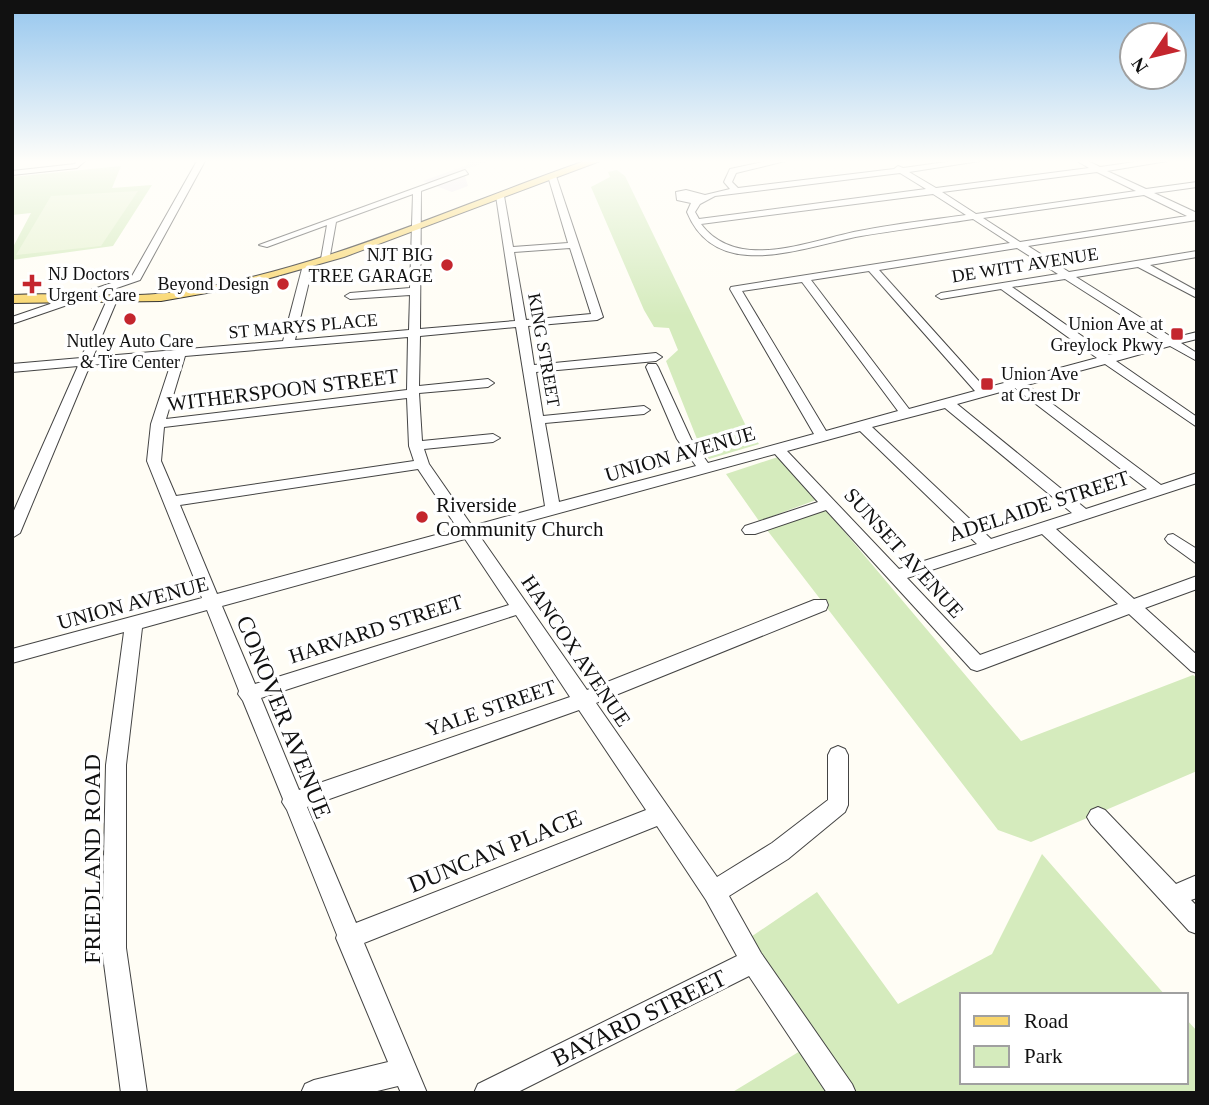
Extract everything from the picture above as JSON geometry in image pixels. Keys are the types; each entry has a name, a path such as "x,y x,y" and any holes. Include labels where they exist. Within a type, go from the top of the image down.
{"main road":[{"path":"12,299 112,300 199,292 308,265 454,213"}],"street":[{"path":"12,321 135,278 172,213"},
{"path":"264,244 355,213"},
{"name":"HANCOX AVENUE","path":"417,213 413,392 416,446 422,464 581,701 714,892 753,961 843,1093"},
{"name":"KING STREET","path":"503,213 553,511"},
{"path":"508,250 574,245 564,213"},
{"path":"691,213 705,235 722,246 746,252 772,253 843,236 1001,213"},
{"path":"696,222 773,213"},
{"path":"972,213 1197,358"},
{"path":"822,436 735,289 1197,217"},
{"path":"326,259 332,221"},
{"name":"ST MARYS PLACE","path":"12,369 597,317 574,245"},
{"name":"DE WITT AVENUE","path":"941,296 1197,254"},
{"path":"1141,264 1197,295"},
{"path":"288,344 308,265"},
{"path":"871,267 983,393"},
{"path":"804,278 906,413"},
{"path":"1003,286 1197,423"},
{"path":"350,296 416,291"},
{"path":"12,533 18,506 112,300"},
{"name":"UNION AVENUE","path":"12,656 1197,335"},
{"path":"1174,341 1197,352"},
{"name":"CONOVER AVENUE","path":"180,354 158,425 154,461 247,694 409,1082"},
{"path":"529,369 654,362 684,439 705,469"},
{"name":"WITHERSPOON STREET","path":"158,425 488,383"},
{"path":"1017,384 1157,489"},
{"path":"947,403 1083,514"},
{"path":"538,421 644,410"},
{"path":"862,425 988,545"},
{"path":"416,446 493,438"},
{"name":"SUNSET AVENUE","path":"777,448 977,664 1132,607"},
{"path":"170,502 422,464"},
{"name":"ADELAIDE STREET","path":"895,576 1197,478"},
{"path":"750,530 828,504"},
{"path":"1044,527 1197,666"},
{"path":"1173,539 1197,558"},
{"path":"1132,607 1197,582"},
{"name":"YALE STREET","path":"292,802 581,701 820,605"},
{"name":"HARVARD STREET","path":"247,694 519,608"},
{"name":"FRIEDLAND ROAD","path":"134,625 116,765 114,948 134,1093"},
{"path":"714,892 780,851 838,805 838,755"},
{"name":"DUNCAN PLACE","path":"348,938 661,814"},
{"path":"1098,817 1197,923"},
{"path":"1172,897 1197,886"},
{"name":"BAYARD STREET","path":"487,1093 753,961"},
{"path":"314,1093 409,1082"}],"green space":[{"path":"12,213 134,213 113,246 12,260 12,249 31,213 12,215"},
{"path":"41,213 123,213 101,246 16,255"},
{"path":"602,213 643,213 745,424 759,444 709,459 697,439 666,361 678,350 669,328 654,327"},
{"path":"778,457 816,500 759,521 726,474"},
{"path":"826,510 1021,741 1193,675 1197,678 1197,771 1031,842 998,830 767,530"},
{"path":"1042,854 1163,993 960,993 960,1084 1188,1084 1188,1021 1197,1031 1197,1093 731,1093 810,1045 742,943 817,892 898,1004 992,954"}],"place":[{"name":"NJT BIG TREE GARAGE","path":"447,265"},
{"name":"NJ Doctors Urgent Care","path":"32,284"},
{"name":"Beyond Design","path":"283,284"},
{"name":"Nutley Auto Care & Tire Center","path":"130,319"},
{"name":"Union Ave at Greylock Pkwy","path":"1177,334"},
{"name":"Union Ave at Crest Dr","path":"987,384"},
{"name":"Riverside Community Church","path":"422,517"}]}
